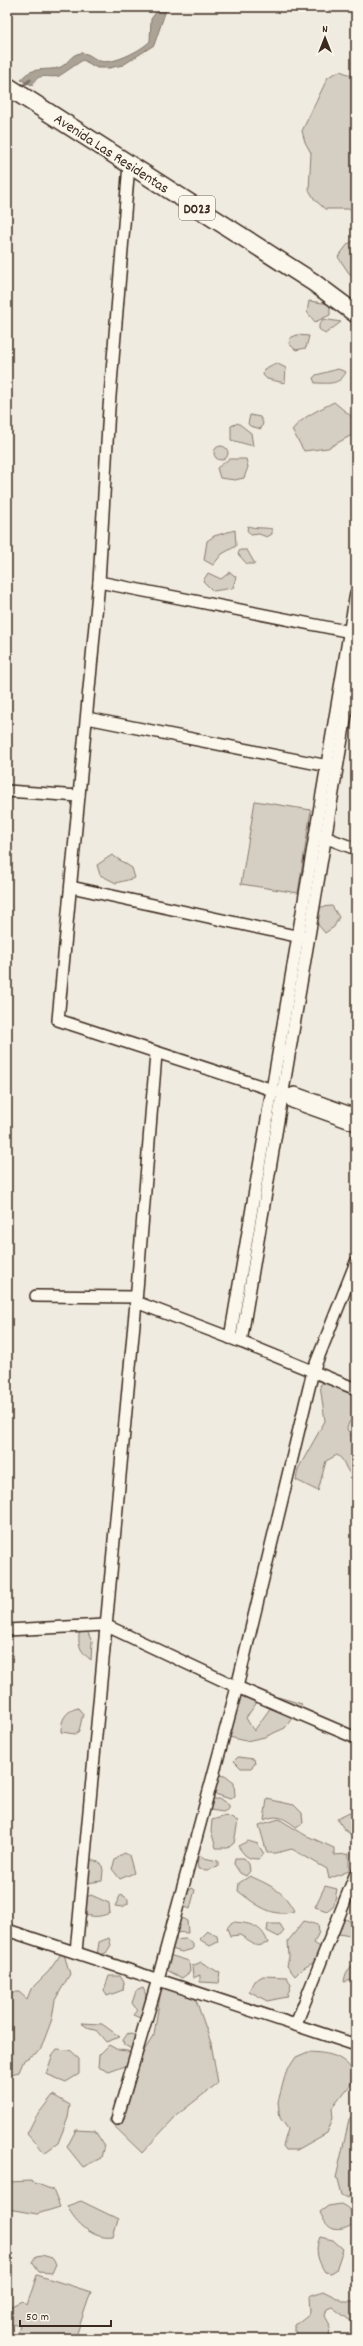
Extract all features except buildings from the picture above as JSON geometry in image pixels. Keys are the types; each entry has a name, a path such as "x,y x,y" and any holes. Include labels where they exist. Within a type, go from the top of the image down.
{"main road":[{"name":"Avenida Las Residentas","path":"7,86 313,282 356,314"}],"street":[{"path":"129,164 109,408 99,582 58,1020 156,1054 285,1094 295,1094 356,1115"},
{"path":"99,582 353,632"},
{"path":"230,1338 272,1090 303,938 353,632 356,593"},
{"path":"332,766 356,655"},
{"path":"87,718 332,766"},
{"path":"7,791 79,796"},
{"path":"320,835 356,849"},
{"path":"71,887 303,938"},
{"path":"241,1342 285,1094 303,938"},
{"path":"76,1952 104,1625 136,1299 156,1054"},
{"path":"285,1094 292,1102 356,1125"},
{"path":"117,2119 158,1979 237,1687 313,1371 356,1262"},
{"path":"36,1296 136,1299 356,1389"},
{"path":"7,1630 104,1625 237,1687 356,1738"},
{"path":"296,2024 356,1873"},
{"path":"7,1930 356,2044"}],"shaded area":[{"path":"160,7 167,7 154,45 123,65 109,68 97,68 83,60 59,76 44,76 38,78 32,85 21,80 33,71 61,67 74,55 81,53 106,62 127,56 150,41 151,19"},
{"path":"340,71 356,77 356,209 325,209 315,200 309,190 311,153 305,142 302,131 328,77"},
{"path":"356,239 356,277 351,276 338,257 348,244"},
{"path":"309,301 330,304 330,315 315,322 307,312"},
{"path":"323,319 341,322 325,334 319,329 319,325"},
{"path":"297,335 309,336 306,348 296,350 289,344 290,338"},
{"path":"276,363 286,368 285,383 267,379 263,375 264,369"},
{"path":"338,369 346,372 337,382 315,383 313,378 316,375"},
{"path":"334,402 352,417 352,435 328,448 304,451 292,430 306,417"},
{"path":"250,415 260,417 263,423 261,429 248,424"},
{"path":"238,423 251,433 253,446 231,440 231,426"},
{"path":"218,446 224,446 228,450 228,456 224,460 218,460 214,456 214,450"},
{"path":"229,459 246,459 248,467 244,478 235,480 220,478 217,468"},
{"path":"248,526 272,529 272,534 267,537 259,534 251,535 247,530"},
{"path":"235,530 236,546 222,554 213,565 204,560 207,541 214,536"},
{"path":"240,550 247,550 255,564 247,564 238,554"},
{"path":"230,572 236,577 233,588 213,591 203,581 208,573 221,579"},
{"path":"255,801 311,810 298,893 241,884"},
{"path":"112,855 132,868 135,878 116,883 100,875 97,865"},
{"path":"332,906 339,917 334,927 325,933 314,920 319,907"},
{"path":"325,1382 356,1391 356,1420 349,1422 347,1429 356,1444 356,1478 349,1472 340,1457 337,1455 326,1461 318,1491 296,1480 298,1469 325,1421 320,1385"},
{"path":"86,1628 92,1642 91,1660 83,1652 79,1642 79,1634"},
{"path":"240,1694 260,1698 246,1718 254,1731 278,1697 302,1704 285,1728 265,1737 246,1741 225,1736"},
{"path":"78,1708 83,1714 79,1731 75,1734 61,1732 63,1720 67,1714"},
{"path":"238,1757 254,1759 255,1764 251,1768 241,1768 234,1761"},
{"path":"212,1774 225,1776 234,1783 235,1796 230,1799 212,1793"},
{"path":"209,1799 220,1799 229,1805 229,1809 223,1812 204,1809"},
{"path":"267,1799 294,1805 302,1813 303,1823 296,1827 288,1821 277,1817 264,1820"},
{"path":"356,1810 356,1839 345,1830 337,1819"},
{"path":"226,1816 238,1821 234,1843 228,1848 216,1848 211,1831 212,1820"},
{"path":"279,1819 305,1835 334,1848 334,1855 349,1854 349,1871 329,1879 327,1869 292,1849 276,1853 267,1853 259,1825"},
{"path":"248,1841 258,1844 264,1854 258,1859 246,1856 238,1846"},
{"path":"124,1853 129,1855 134,1873 120,1879 112,1869 115,1860"},
{"path":"200,1855 204,1858 218,1861 218,1867 207,1870 198,1869 197,1863"},
{"path":"87,1858 101,1863 103,1870 102,1881 86,1883 75,1876 78,1866"},
{"path":"235,1858 244,1858 249,1864 250,1871 246,1876 240,1873 234,1864"},
{"path":"250,1876 276,1889 286,1898 294,1911 286,1913 272,1912 251,1901 238,1891 239,1883"},
{"path":"325,1886 337,1889 334,1905 327,1911 315,1907"},
{"path":"192,1888 195,1890 190,1909 183,1906 186,1893"},
{"path":"121,1894 128,1899 128,1904 122,1907 115,1906"},
{"path":"91,1895 109,1903 110,1913 101,1916 90,1916 78,1910 84,1898"},
{"path":"175,1914 187,1921 188,1933 171,1932 166,1924 167,1918"},
{"path":"338,1915 350,1921 354,1928 350,1936 339,1934 332,1925"},
{"path":"304,1921 318,1925 319,1932 314,1943 320,1947 318,1960 302,1969 295,1976 287,1966 289,1957 288,1941"},
{"path":"232,1922 250,1924 254,1926 262,1932 268,1943 258,1946 240,1935 230,1936 227,1928"},
{"path":"268,1924 280,1924 284,1931 279,1937 267,1931"},
{"path":"207,1931 217,1936 218,1942 210,1946 199,1939"},
{"path":"109,1938 111,1945 106,1953 97,1956 99,1942"},
{"path":"186,1939 193,1943 193,1949 182,1952 171,1949 170,1940"},
{"path":"63,1951 70,1974 55,2000 52,2019 40,2051 24,2060 19,2072 7,2075 7,1992 19,1992 27,1999 31,1989 49,1971"},
{"path":"169,1955 189,1961 190,1972 182,1978 163,1968"},
{"path":"201,1962 220,1973 218,1983 200,1982 200,1975 193,1978 192,1966"},
{"path":"356,1964 356,1979 344,1982 347,1971"},
{"path":"109,1976 120,1976 124,1982 123,1990 107,1996 104,1990"},
{"path":"163,1976 196,2000 211,2043 218,2083 177,2115 142,2153 109,2121 135,2065 154,2035"},
{"path":"263,1976 287,1977 291,1985 287,1997 267,2001 249,1991 254,1981"},
{"path":"143,1988 146,1995 146,2008 145,2012 140,2018 133,2015 137,2010 132,2003 136,1991"},
{"path":"81,2023 102,2024 120,2037 106,2042 96,2030 90,2029"},
{"path":"128,2033 136,2036 132,2049 124,2045 123,2040"},
{"path":"109,2045 118,2050 128,2051 133,2058 128,2065 109,2072 98,2067 99,2055"},
{"path":"57,2049 70,2050 79,2058 79,2074 66,2082 46,2074 53,2054"},
{"path":"308,2052 327,2054 344,2061 353,2071 351,2084 332,2108 333,2118 327,2133 297,2150 286,2150 283,2146 288,2129 280,2118 278,2102 286,2072 296,2057"},
{"path":"53,2095 70,2105 68,2118 58,2143 44,2153 27,2134 35,2118"},
{"path":"356,2111 356,2191 348,2198 342,2195 338,2179 336,2178 349,2120"},
{"path":"76,2130 95,2131 104,2145 101,2158 83,2167 67,2147"},
{"path":"30,2181 53,2190 60,2207 37,2214 8,2209 8,2182"},
{"path":"81,2201 118,2219 113,2237 99,2236 92,2233 80,2224 67,2206"},
{"path":"341,2204 352,2212 356,2223 338,2230 326,2224 320,2212 328,2206"},
{"path":"320,2237 333,2240 343,2249 336,2270 331,2273 325,2272 320,2264 317,2246"},
{"path":"42,2255 52,2258 56,2264 52,2273 39,2272 32,2262 36,2256"},
{"path":"37,2275 91,2292 75,2339 16,2339 20,2326 7,2323 7,2308 22,2301 27,2305"},
{"path":"323,2291 345,2302 356,2302 356,2325 332,2307 327,2309 325,2316 330,2325 329,2338 298,2339 295,2334 295,2325 310,2313 309,2296"}],"waterway":[{"path":"19,89 30,80"}]}
